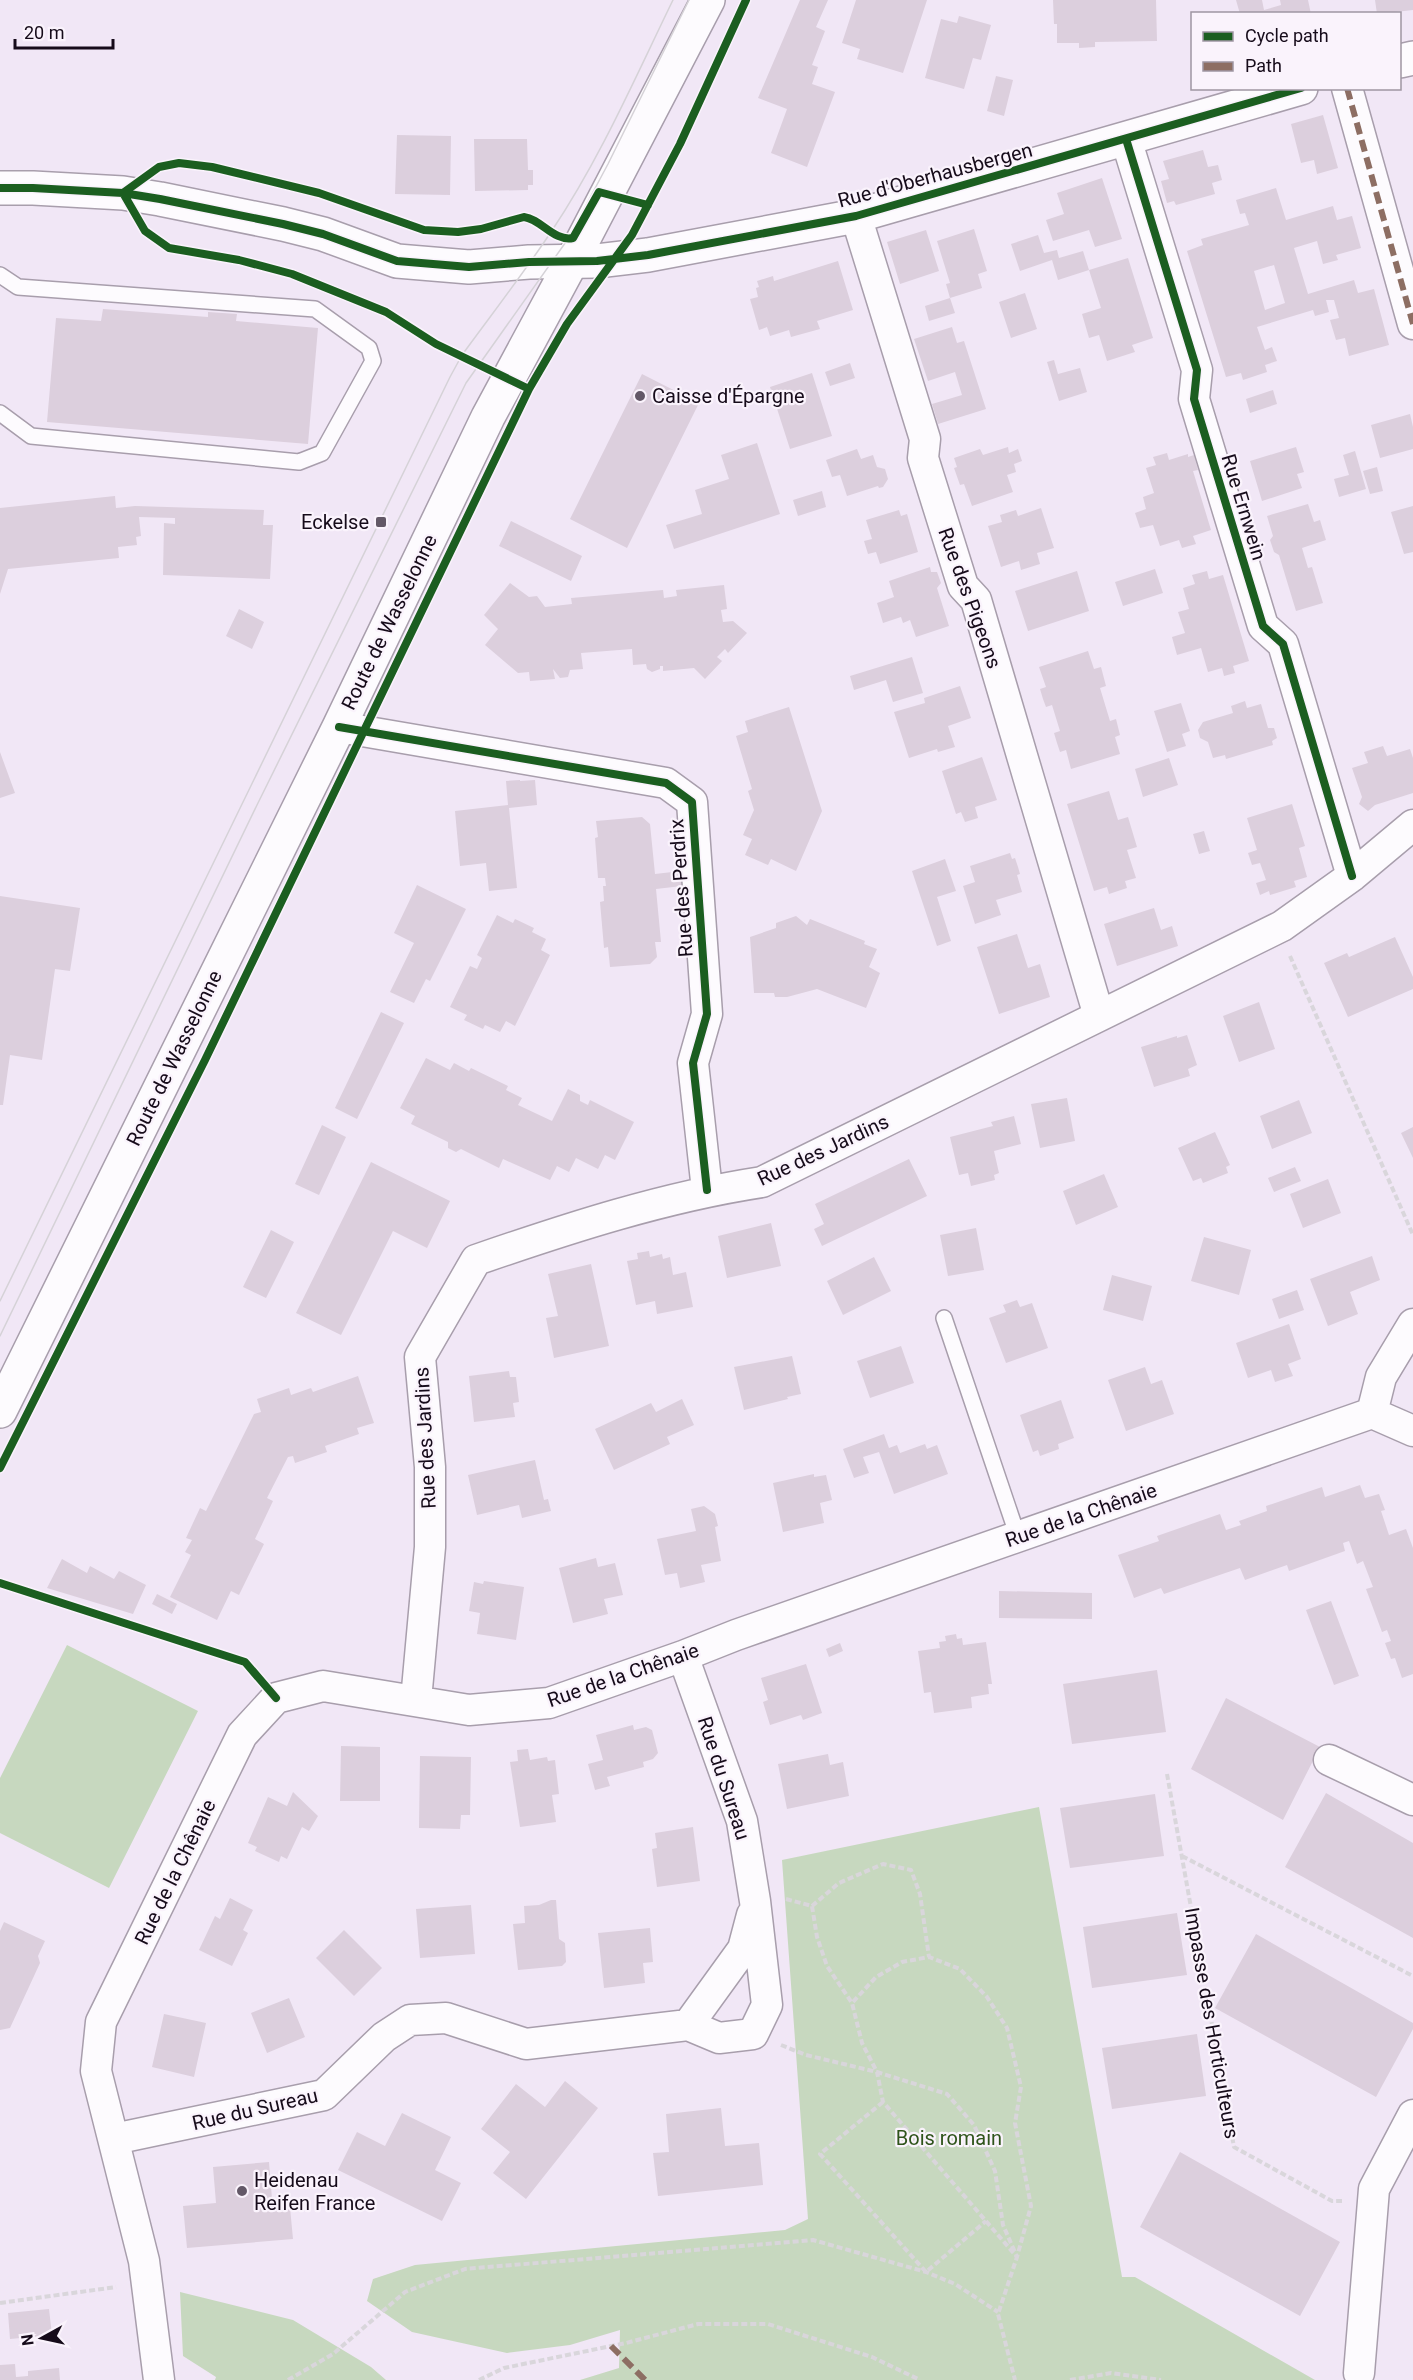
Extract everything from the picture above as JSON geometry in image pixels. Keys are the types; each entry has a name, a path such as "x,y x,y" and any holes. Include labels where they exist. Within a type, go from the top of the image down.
{"main road":[{"name":"Route de Wasselonne","path":"0,1411 339,727 488,417 572,263 708,0"},
{"name":"Rue d'Oberhausbergen","path":"0,188 123,193 160,199 314,232 397,261 469,267 529,262 572,263 648,255 856,216 1294,90"}],"street":[{"path":"1348,90 1413,324"},
{"name":"Rue Ernwein","path":"1126,139 1197,370 1194,399 1263,626 1283,644 1352,876"},
{"name":"Rue des Pigeons","path":"856,216 925,438 923,458 963,586 976,600 1099,1016"},
{"name":"Rue des Perdrix","path":"339,727 666,783 692,802 707,1014 693,1063 707,1190"},
{"name":"Rue des Jardins","path":"416,1700 430,1547 430,1467 420,1357 476,1260 561,1231 707,1190 762,1182 1277,928 1352,876 1413,825"},
{"path":"1413,1324 1381,1377 1372,1413 1413,1431"},
{"name":"Rue de la Chênaie","path":"159,2380 144,2261 96,2070 101,2022 242,1735 276,1698 323,1686 469,1710 549,1703 736,1635 1372,1413"},
{"name":"Rue du Sureau","path":"114,2139 324,2095 384,2037 410,2020 446,2018 526,2043 688,2025 719,2038 753,2034 767,2005 755,1901 742,1821 683,1656"},
{"path":"1329,1760 1413,1800"},
{"name":"Rue du Sureau","path":"688,2025 743,1949 755,1901"},
{"path":"1359,2373 1374,2188 1413,2115"}],"lane":[{"path":"0,275 18,287 315,309 369,348 373,361 322,453 299,462 31,436 0,413"},
{"path":"944,1318 1018,1537"}],"path":[{"path":"1277,928 1413,1235"},
{"path":"1182,1856 1413,1976"},
{"path":"812,1906 839,1883 883,1864 911,1870 920,1894 929,1957"},
{"path":"755,1901 782,1898 812,1906"},
{"path":"812,1906 817,1937 827,1966 852,2003 862,2043 877,2072 883,2102 1017,2257"},
{"path":"852,2003 876,1977 902,1962 929,1957 960,1969 987,1997 1007,2028 1020,2087 1015,2123 1031,2206 998,2312 1015,2380"},
{"path":"753,2034 806,2055 877,2072 948,2094 974,2125 995,2171 1003,2225 1017,2257"},
{"path":"883,2102 820,2154 926,2272"},
{"path":"926,2272 986,2220"},
{"path":"288,2380 333,2354 405,2292 465,2269 813,2240 926,2272 955,2284 998,2312"},
{"path":"0,2302 146,2283"},
{"path":"479,2380 504,2368 626,2343 698,2324 768,2324 872,2357 920,2380"},
{"path":"1070,2380 1111,2373 1161,2380"}],"green space":[{"path":"67,1645 198,1711 109,1888 0,1833 0,1778"},
{"name":"Bois romain","path":"1039,1807 1122,2277 1135,2277 1315,2380 580,2380 619,2368 620,2330 570,2345 507,2353 412,2332 367,2301 373,2279 415,2265 785,2230 808,2219 782,1860"},
{"path":"180,2292 293,2320 371,2367 386,2380 215,2380 216,2377 183,2356"}],"building":[{"path":"800,0 828,0 816,27 825,31 812,65 818,67 812,84 835,92 807,167 771,153 787,109 758,98"},
{"path":"856,0 927,0 903,73 857,59 860,49 842,43"},
{"path":"1053,0 1156,0 1157,41 1095,42 1095,47 1079,48 1079,43 1057,43"},
{"path":"1236,0 1262,0 1264,10 1281,5 1280,0 1308,0 1311,12 1239,12"},
{"path":"1375,0 1413,0 1413,10 1377,12"},
{"path":"959,16 991,25 981,60 973,58 964,89 925,78 941,19 957,23"},
{"path":"996,76 1013,80 1004,116 987,111"},
{"path":"1323,115 1338,168 1317,174 1314,160 1301,163 1291,124"},
{"path":"397,135 451,136 450,195 395,194"},
{"path":"474,139 527,139 528,170 533,170 533,185 528,185 528,190 475,191"},
{"path":"1203,150 1208,167 1218,165 1222,180 1212,183 1215,194 1176,205 1174,201 1167,203 1161,181 1169,179 1163,161"},
{"path":"1102,178 1122,239 1095,247 1089,230 1053,241 1046,220 1064,214 1057,193"},
{"path":"1276,188 1286,220 1333,206 1337,220 1352,216 1361,248 1336,255 1338,260 1323,264 1317,241 1294,248 1308,294 1354,280 1358,293 1374,289 1389,345 1349,356 1345,338 1336,340 1330,320 1339,318 1334,300 1326,300 1329,312 1315,316 1313,310 1257,327 1265,350 1272,347 1277,361 1265,365 1267,372 1243,380 1241,373 1226,377 1187,251 1203,245 1201,239 1249,225 1245,213 1240,214 1236,200","holes":["1274,265 1285,303 1265,310 1254,271"]},
{"path":"974,229 987,271 978,274 982,288 950,298 946,284 950,283 937,241"},
{"path":"926,230 939,271 900,284 887,242"},
{"path":"1038,235 1044,253 1057,250 1059,258 1083,251 1089,270 1058,280 1052,260 1020,271 1011,244"},
{"path":"1128,258 1153,338 1132,345 1135,352 1107,361 1099,335 1089,338 1082,314 1101,308 1089,270"},
{"path":"838,261 853,310 817,321 820,329 791,337 789,330 770,336 767,327 759,330 750,299 758,297 757,281 773,276 774,281"},
{"path":"1025,293 1037,329 1011,338 999,302"},
{"path":"950,298 955,313 929,321 925,306"},
{"path":"103,309 208,317 208,312 237,314 236,321 318,328 308,444 47,422 56,318 101,321"},
{"path":"952,327 957,343 964,341 986,409 938,424 932,404 962,395 955,372 928,381 914,339"},
{"path":"1054,360 1058,374 1080,368 1087,392 1059,401 1047,362"},
{"path":"850,363 855,378 830,386 825,372"},
{"path":"812,373 832,436 790,449 770,387"},
{"path":"642,374 699,403 627,548 570,519"},
{"path":"1273,390 1277,404 1250,413 1246,399"},
{"path":"1410,414 1413,427 1413,449 1380,458 1371,425"},
{"path":"757,443 780,514 674,549 666,525 702,514 695,490 729,479 721,455"},
{"path":"1008,447 1009,453 1018,449 1022,461 1014,464 1016,472 1007,475 1013,492 972,506 964,484 960,485 954,468 957,467 954,458 980,449 983,455"},
{"path":"1296,447 1304,472 1297,474 1302,488 1262,501 1250,461"},
{"path":"857,449 861,459 873,455 877,467 885,469 888,479 883,487 878,486 847,496 840,475 832,477 826,460"},
{"path":"1355,451 1366,489 1339,497 1334,479 1349,475 1343,455"},
{"path":"1167,453 1169,460 1188,454 1188,457 1194,455 1198,470 1193,471 1211,530 1193,536 1196,544 1182,548 1179,540 1160,546 1153,525 1140,528 1135,513 1146,509 1143,497 1154,493 1146,468 1156,465 1153,457"},
{"path":"1377,467 1383,491 1370,494 1363,471"},
{"path":"822,491 826,507 798,516 793,500"},
{"path":"115,496 116,508 135,506 264,510 263,525 273,525 270,579 163,575 164,523 175,524 175,518 139,517 141,536 136,537 137,545 118,547 119,558 8,569 0,594 0,508"},
{"path":"1308,504 1314,522 1320,520 1326,540 1302,548 1308,568 1312,567 1323,603 1296,611 1279,555 1274,552 1270,540 1273,536 1267,516"},
{"path":"1413,506 1413,552 1404,554 1391,512"},
{"path":"1041,508 1054,548 1037,553 1040,564 1021,570 1019,561 1001,567 988,526 1002,522 1000,515 1016,510 1018,516"},
{"path":"899,510 901,516 907,514 918,552 880,564 876,552 868,554 864,541 872,539 866,520"},
{"path":"511,521 582,556 571,581 499,546"},
{"path":"930,567 931,572 937,572 941,583 937,588 949,626 916,637 910,620 903,623 901,617 883,623 877,603 894,597 889,581"},
{"path":"1155,569 1163,593 1123,606 1115,582"},
{"path":"1077,571 1089,611 1028,631 1015,591"},
{"path":"1207,571 1209,579 1223,575 1249,661 1233,666 1235,673 1224,676 1222,668 1208,672 1201,648 1177,655 1172,637 1185,633 1178,612 1189,609 1183,588 1195,584 1192,575"},
{"path":"510,583 529,597 537,596 545,607 572,604 571,598 663,590 664,598 677,596 676,590 724,585 727,609 721,610 723,622 733,621 747,633 728,653 725,649 717,657 722,661 705,679 694,668 663,671 663,666 660,666 660,669 652,672 647,669 646,664 633,665 632,649 581,653 583,669 570,670 568,677 560,678 553,669 555,679 530,681 529,672 518,673 485,645 498,629 484,615"},
{"path":"239,609 264,622 252,649 226,636"},
{"path":"1088,651 1094,669 1101,667 1106,686 1100,688 1110,721 1116,719 1120,735 1115,737 1120,754 1071,769 1066,750 1060,752 1054,733 1060,731 1052,705 1046,707 1043,699 1040,689 1046,687 1039,667"},
{"path":"912,657 923,693 893,702 886,680 854,690 850,676"},
{"path":"960,686 971,718 948,726 955,747 938,752 937,749 909,758 894,712 925,703 924,698"},
{"path":"1245,701 1247,708 1261,704 1268,728 1274,728 1277,738 1272,741 1273,745 1226,759 1225,755 1213,758 1208,742 1200,738 1198,730 1203,722 1233,713 1231,706"},
{"path":"1181,703 1190,731 1182,734 1186,746 1167,752 1154,711"},
{"path":"789,707 822,811 796,871 771,859 768,865 745,855 752,839 743,835 754,810 748,791 752,789 736,736 748,732 745,721"},
{"path":"1383,746 1387,756 1410,749 1413,758 1413,793 1375,805 1368,811 1359,804 1362,797 1352,768 1368,763 1364,752"},
{"path":"0,752 15,793 0,798"},
{"path":"982,757 997,800 975,807 978,818 965,822 961,812 956,814 942,771"},
{"path":"1169,758 1178,785 1143,797 1135,769"},
{"path":"535,780 537,805 509,808 517,888 489,891 486,863 460,866 455,811 508,805 506,781"},
{"path":"1109,791 1118,820 1128,817 1137,847 1127,850 1136,878 1125,881 1127,888 1109,894 1107,887 1094,891 1067,804"},
{"path":"1292,804 1305,846 1299,848 1307,877 1294,881 1296,887 1270,895 1269,891 1260,895 1256,883 1266,880 1260,863 1252,865 1248,853 1257,850 1247,818"},
{"path":"642,817 650,824 655,874 681,871 682,886 656,889 661,942 655,942 657,957 650,964 610,967 608,947 604,948 600,902 604,901 603,886 606,886 605,878 598,878 596,821"},
{"path":"1204,831 1210,851 1199,854 1193,834"},
{"path":"1010,853 1012,859 1015,858 1018,867 1020,874 1017,875 1022,892 996,900 1001,915 975,924 963,886 975,882 970,866"},
{"path":"945,859 956,891 937,897 951,941 937,946 912,871"},
{"path":"417,885 466,909 430,981 426,979 414,1003 390,992 414,943 394,933"},
{"path":"0,896 80,908 70,971 55,969 42,1060 10,1055 3,1105 0,1105"},
{"path":"1154,908 1161,930 1172,926 1178,946 1117,966 1104,924"},
{"path":"497,915 513,923 515,919 534,928 532,932 546,939 541,950 550,955 515,1026 506,1021 500,1032 485,1025 483,1029 464,1020 467,1015 450,1007 470,966 477,969 482,958 477,955"},
{"path":"796,916 807,925 810,919 865,941 864,944 877,949 869,967 880,973 866,1008 817,989 787,997 775,997 774,993 754,993 750,937 776,928 776,923"},
{"path":"1017,934 1028,968 1040,964 1050,997 999,1014 977,947"},
{"path":"1395,937 1413,977 1413,989 1348,1017 1324,963 1347,953 1349,957"},
{"path":"1259,1002 1275,1049 1239,1062 1223,1016"},
{"path":"381,1012 404,1023 357,1119 335,1108"},
{"path":"1187,1035 1197,1065 1188,1069 1190,1076 1154,1087 1141,1047"},
{"path":"426,1058 450,1070 454,1063 469,1071 471,1068 508,1086 506,1090 522,1098 518,1105 552,1121 568,1089 580,1095 580,1101 588,1105 590,1100 634,1122 615,1160 605,1155 598,1169 576,1158 569,1172 557,1166 550,1180 503,1159 499,1168 461,1149 456,1152 448,1148 448,1142 411,1124 415,1116 400,1108"},
{"path":"1067,1098 1075,1141 1040,1148 1031,1104"},
{"path":"1299,1100 1312,1133 1272,1149 1260,1116"},
{"path":"1014,1116 1021,1144 994,1151 999,1173 994,1175 995,1180 971,1186 968,1173 959,1175 950,1137 993,1126 991,1122"},
{"path":"322,1125 346,1137 319,1195 295,1184"},
{"path":"1413,1127 1413,1158 1401,1133"},
{"path":"1215,1132 1230,1165 1226,1167 1228,1173 1203,1183 1201,1178 1193,1181 1178,1148"},
{"path":"909,1159 927,1196 822,1246 814,1229 824,1224 815,1204"},
{"path":"371,1162 450,1201 427,1248 393,1231 341,1335 296,1313"},
{"path":"1295,1167 1301,1181 1274,1192 1268,1178"},
{"path":"1104,1174 1118,1207 1076,1225 1063,1191"},
{"path":"1328,1179 1341,1213 1303,1228 1290,1194"},
{"path":"771,1223 781,1266 727,1278 718,1236"},
{"path":"976,1228 984,1270 948,1276 940,1235"},
{"path":"271,1230 294,1242 266,1298 243,1287"},
{"path":"1204,1237 1251,1250 1239,1295 1191,1281"},
{"path":"649,1251 650,1257 662,1254 663,1259 670,1257 673,1275 686,1272 693,1307 657,1314 655,1301 636,1305 627,1261 638,1259 637,1253"},
{"path":"1372,1256 1380,1280 1350,1292 1358,1314 1328,1326 1310,1279"},
{"path":"874,1257 891,1291 843,1315 827,1281"},
{"path":"591,1264 609,1346 554,1358 546,1318 558,1316 548,1274"},
{"path":"1112,1275 1152,1286 1143,1321 1103,1310"},
{"path":"1297,1290 1304,1310 1279,1319 1272,1299"},
{"path":"1017,1300 1020,1307 1032,1303 1048,1348 1006,1363 989,1318 1006,1312 1003,1305"},
{"path":"1289,1324 1301,1359 1288,1364 1293,1376 1275,1382 1271,1370 1248,1378 1236,1343"},
{"path":"901,1346 914,1383 870,1398 857,1361"},
{"path":"792,1356 801,1394 744,1410 734,1367"},
{"path":"1145,1367 1151,1384 1162,1380 1174,1414 1126,1431 1108,1380"},
{"path":"509,1371 510,1377 516,1377 519,1402 513,1403 515,1417 474,1422 469,1376"},
{"path":"358,1376 374,1423 357,1428 359,1434 325,1446 327,1452 295,1463 293,1456 288,1457 267,1498 273,1501 255,1539 264,1544 239,1595 231,1591 217,1620 170,1597 191,1555 185,1552 192,1540 186,1538 200,1508 206,1511 254,1414 261,1412 257,1399 289,1388 291,1395 311,1388 313,1392"},
{"path":"682,1399 694,1425 667,1437 670,1444 614,1470 595,1429 651,1403 656,1412"},
{"path":"1061,1400 1074,1438 1058,1444 1059,1449 1040,1456 1038,1450 1033,1452 1020,1415"},
{"path":"884,1434 889,1448 897,1445 900,1453 925,1444 927,1449 937,1445 948,1474 894,1494 879,1452 863,1457 869,1473 854,1478 843,1449"},
{"path":"535,1460 544,1500 548,1499 551,1511 522,1518 519,1505 477,1515 468,1475"},
{"path":"814,1474 814,1477 826,1475 832,1500 820,1503 824,1523 783,1532 773,1483"},
{"path":"1360,1485 1365,1498 1379,1494 1385,1510 1381,1511 1389,1535 1406,1529 1413,1548 1413,1674 1402,1678 1395,1658 1391,1659 1385,1643 1391,1641 1387,1630 1382,1632 1366,1589 1373,1587 1363,1561 1357,1564 1349,1541 1343,1543 1345,1551 1289,1571 1287,1565 1245,1580 1240,1568 1164,1594 1161,1588 1134,1598 1118,1555 1159,1541 1157,1536 1220,1514 1226,1530 1241,1525 1239,1521 1267,1511 1266,1506 1322,1487 1325,1497"},
{"path":"704,1506 715,1514 721,1561 701,1565 705,1582 680,1588 677,1573 665,1575 657,1539 696,1531 691,1509"},
{"path":"596,1558 598,1567 615,1563 623,1595 604,1599 608,1614 573,1623 559,1568"},
{"path":"62,1559 87,1573 90,1566 114,1579 119,1571 146,1585 133,1614 47,1588"},
{"path":"484,1581 524,1587 516,1640 477,1634 480,1613 469,1611 474,1582 483,1584"},
{"path":"999,1591 1092,1593 1092,1619 999,1618"},
{"path":"157,1594 177,1604 172,1614 152,1604"},
{"path":"1331,1601 1359,1676 1334,1685 1306,1610"},
{"path":"956,1634 957,1639 962,1638 963,1645 986,1642 992,1684 988,1684 989,1694 971,1697 972,1708 934,1713 931,1692 924,1693 918,1651 940,1648 939,1642 946,1641 945,1636"},
{"path":"840,1643 843,1651 829,1657 826,1649"},
{"path":"806,1664 822,1713 803,1720 801,1715 770,1725 763,1702 768,1700 761,1678"},
{"path":"1157,1670 1166,1732 1072,1744 1063,1684"},
{"path":"1226,1698 1320,1747 1283,1820 1191,1769"},
{"path":"633,1725 634,1730 646,1727 652,1730 658,1753 653,1759 643,1762 644,1767 607,1777 610,1786 595,1790 588,1764 603,1760 596,1735"},
{"path":"341,1746 380,1747 380,1801 340,1801"},
{"path":"528,1749 530,1760 547,1757 548,1761 555,1760 559,1794 552,1795 556,1822 520,1827 510,1762 518,1761 517,1750"},
{"path":"828,1754 830,1765 843,1762 849,1796 787,1809 778,1764"},
{"path":"420,1756 471,1757 470,1815 461,1815 460,1829 419,1828"},
{"path":"293,1792 318,1816 309,1831 302,1827 287,1859 281,1856 279,1862 255,1851 257,1847 248,1843 268,1797 287,1806"},
{"path":"1326,1793 1413,1843 1413,1938 1285,1867"},
{"path":"1155,1794 1164,1856 1070,1868 1060,1808"},
{"path":"693,1827 700,1881 657,1887 652,1849 657,1848 655,1833"},
{"path":"230,1898 253,1910 243,1930 248,1933 232,1966 199,1950 215,1916 220,1919"},
{"path":"556,1900 559,1939 565,1943 566,1962 562,1966 518,1970 513,1924 525,1923 524,1906 539,1905"},
{"path":"471,1905 475,1954 420,1958 416,1909"},
{"path":"1177,1913 1187,1975 1092,1988 1083,1927"},
{"path":"4,1922 45,1941 38,1956 40,1963 10,2028 0,2030 0,1931"},
{"path":"650,1928 653,1962 643,1963 645,1983 604,1988 598,1933"},
{"path":"344,1930 382,1968 354,1996 316,1958"},
{"path":"1256,1934 1413,2023 1413,2029 1376,2097 1215,2008"},
{"path":"289,1998 305,2037 267,2053 251,2013"},
{"path":"164,2014 206,2023 194,2077 152,2067"},
{"path":"1197,2034 1206,2096 1112,2109 1102,2048"},
{"path":"565,2081 598,2108 526,2199 493,2173 510,2152 481,2129 516,2084 545,2107"},
{"path":"721,2108 725,2146 759,2143 763,2185 658,2196 653,2153 669,2152 666,2114"},
{"path":"402,2113 451,2137 435,2170 461,2183 442,2221 338,2170 357,2132 385,2146"},
{"path":"1180,2152 1340,2242 1300,2316 1140,2227"},
{"path":"269,2162 272,2199 289,2197 293,2239 187,2248 183,2206 216,2203 213,2167"},
{"path":"49,2309 52,2335 10,2339 8,2313"},
{"path":"15,2364 16,2377 28,2376 28,2371 59,2368 60,2380 0,2380 0,2365"}],"tram line":[{"path":"0,1301 450,377 462,355 530,263 569,204 616,118 673,0"},
{"path":"0,1336 257,805 466,383 568,239 608,164 689,0"}],"marked path":[{"path":"1348,90 1413,324"},
{"path":"611,2346 645,2380"}],"cycle path":[{"path":"0,1468 205,1060 529,389 567,324 632,235 680,144 746,0"},
{"path":"0,188 123,193 160,199 323,234 397,261 469,267 529,262 597,261 648,255 856,216 1294,90"},
{"path":"1126,139 1197,370 1194,399 1263,626 1283,644 1352,876"},
{"path":"123,193 159,167 179,163 212,167 319,193 424,230 458,232 481,229 524,217 566,238 573,238 599,192 648,205"},
{"path":"123,193 145,231 169,248 239,260 292,274 386,312 436,344 529,389"},
{"path":"339,727 666,783 692,802 707,1014 693,1063 707,1190"},
{"path":"0,1583 245,1662 276,1698"}],"place":[{"name":"Caisse d'Épargne","path":"640,396"},
{"name":"Eckelse","path":"381,522"},
{"name":"Heidenau Reifen France","path":"242,2191"}]}
